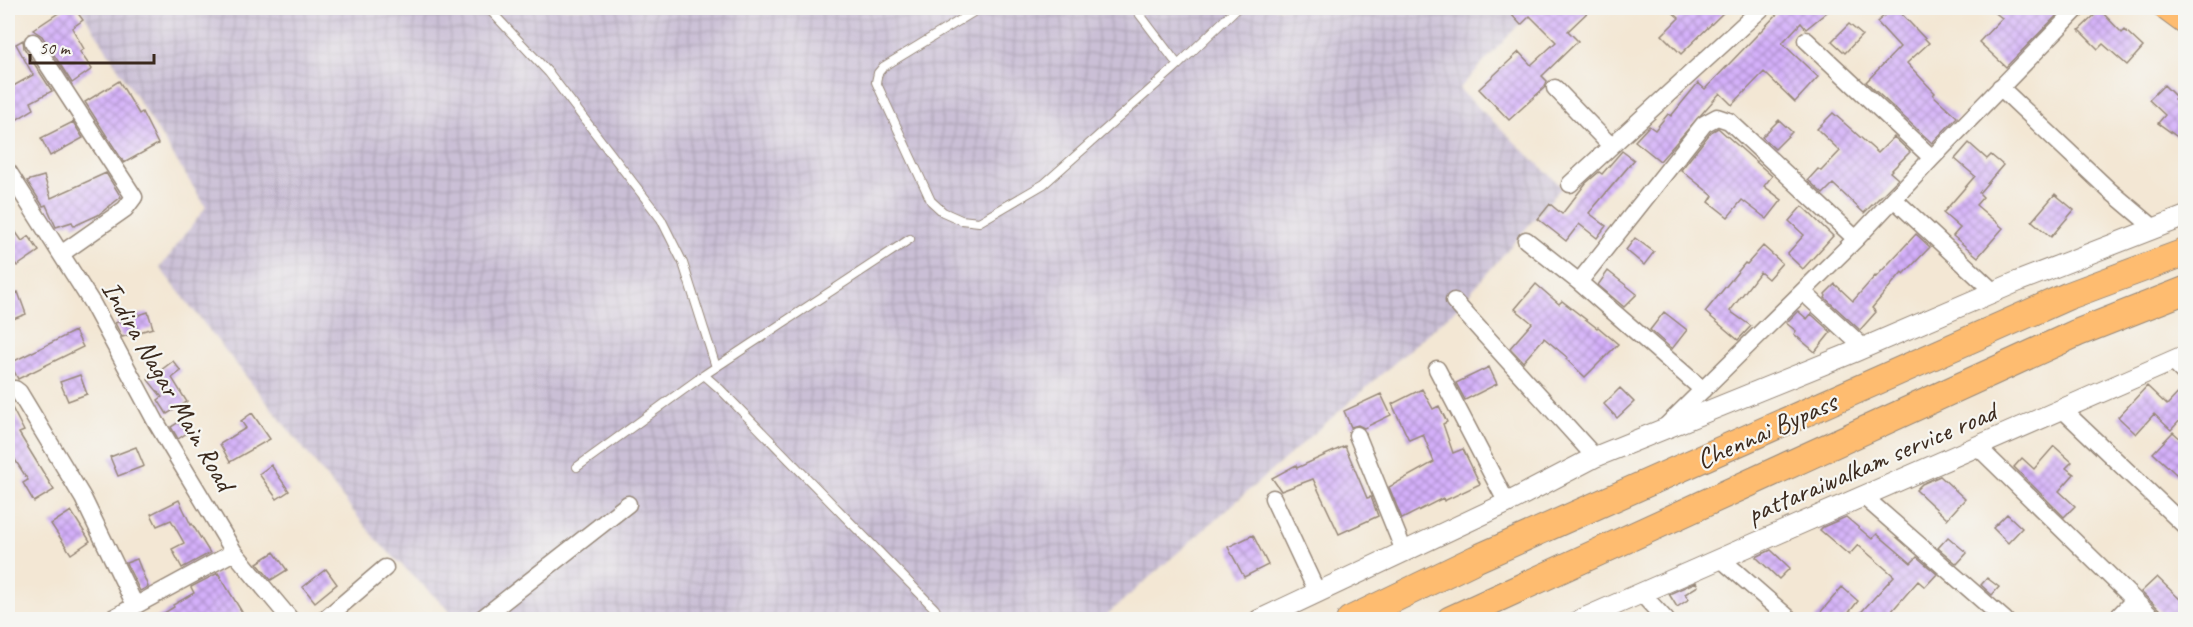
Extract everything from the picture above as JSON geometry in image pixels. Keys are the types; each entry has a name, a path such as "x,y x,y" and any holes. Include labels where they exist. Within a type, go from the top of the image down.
{"highway":[{"name":"Chennai Bypass","path":"1350,620 1487,554 2068,296 2186,252"},
{"name":"Chennai Bypass","path":"1450,620 2077,333 2186,290"}],"main road":[{"path":"2167,8 2186,22"}],"street":[{"path":"1570,184 1762,8"},
{"path":"1664,428 1856,239 2078,8"},
{"path":"1806,40 1932,158"},
{"path":"33,42 134,197 125,209 61,254"},
{"path":"2000,87 2109,190 2154,228"},
{"path":"1555,88 1611,146"},
{"path":"1579,282 1704,124 1717,117 1729,121 1856,239"},
{"name":"Indira Nagar Main Road","path":"8,171 92,303 156,422 234,552 291,620"},
{"path":"1894,199 1994,292"},
{"path":"1259,620 1507,503 1595,457 1864,348 1994,292 2186,216"},
{"path":"1526,240 1579,282 1703,390"},
{"path":"1803,292 1864,348"},
{"path":"1454,301 1595,457"},
{"name":"pattaraiwalkam service road","path":"1580,620 2062,409 2181,364"},
{"path":"1437,369 1507,503"},
{"path":"8,390 15,389 19,392 83,498 135,605"},
{"path":"2062,409 2186,527"},
{"path":"1357,435 1404,551"},
{"path":"1978,447 2155,620"},
{"path":"1863,496 2005,620"},
{"path":"1273,498 1317,592"},
{"path":"480,620 628,504"},
{"path":"109,620 234,552"},
{"path":"1720,558 1791,620"},
{"path":"324,620 385,568"},
{"path":"1641,593 1666,620"},
{"path":"2115,620 2134,600"}],"lane":[{"path":"488,8 549,73 661,219 683,263 716,367"},
{"path":"980,8 883,67 878,73 876,82 931,201 943,212 961,220 979,222 1044,184 1178,65 1237,8"},
{"path":"1135,8 1178,65"},
{"path":"577,467 704,375 910,239"},
{"path":"704,375 935,609 940,620"}],"shaded area":[{"path":"80,8 1534,8 1459,89 1562,187 1456,309 1102,619 458,619 377,541 160,268 206,207"}],"building":[{"path":"66,8 74,8 83,20 72,28 84,49 80,52 92,69 72,83 42,36 33,30"},
{"path":"1520,8 1592,8 1568,31 1578,41 1542,76 1547,81 1545,87 1509,120 1479,89 1519,52 1531,65 1556,42 1530,16 1521,25 1512,15"},
{"path":"1668,8 1728,8 1681,54 1662,35 1679,18"},
{"path":"1783,8 1832,8 1806,29 1801,23 1782,43 1818,77 1795,102 1764,72 1732,105 1720,93 1660,161 1635,141 1649,126 1655,130 1668,114 1671,116 1698,83 1705,89"},
{"path":"1896,8 1929,43 1907,63 1935,93 1933,95 1957,117 1932,143 1866,82 1900,47 1877,22"},
{"path":"1989,8 2064,8 2006,67 1979,42 2002,18"},
{"path":"2100,10 2122,33 2125,30 2143,47 2127,65 2103,44 2098,49 2079,30"},
{"path":"1849,24 1862,35 1845,53 1832,41"},
{"path":"23,40 24,48 52,91 31,102 34,109 8,125 8,89 33,75 16,44"},
{"path":"119,81 139,114 142,112 158,144 124,163 85,102"},
{"path":"2164,85 2176,97 2174,99 2186,109 2186,143 2158,123 2165,115 2149,100"},
{"path":"1833,113 1878,153 1894,137 1910,152 1890,172 1898,179 1864,213 1833,184 1823,194 1808,180 1818,169 1821,171 1840,151 1817,129"},
{"path":"1779,120 1792,132 1775,149 1762,137"},
{"path":"73,122 83,138 50,156 41,138"},
{"path":"1718,128 1772,176 1764,186 1782,200 1767,219 1742,200 1728,217 1709,202 1713,196 1681,170 1711,132"},
{"path":"1969,143 1987,159 1991,155 2003,165 1979,193 1983,197 1976,205 2003,228 1978,257 1953,236 1960,228 1943,213 1975,176 1955,159"},
{"path":"1622,151 1634,160 1589,213 1606,226 1597,238 1579,224 1566,241 1538,219 1550,204 1562,214 1586,183 1599,172 1602,174"},
{"path":"106,173 121,197 98,215 74,226 72,222 56,227 46,205 43,206 27,181 44,176 51,198"},
{"path":"2055,194 2074,210 2051,237 2032,221"},
{"path":"1802,206 1833,236 1803,269 1787,254 1804,235 1789,221"},
{"path":"8,221 22,241 29,236 39,251 17,266 8,252"},
{"path":"1916,234 1930,247 1904,274 1902,272 1872,308 1876,312 1860,330 1825,298 1825,294 1835,284 1853,301"},
{"path":"1635,238 1654,252 1644,265 1626,250"},
{"path":"1763,246 1782,263 1768,279 1760,272 1730,311 1751,326 1738,340 1705,312 1745,263 1747,264"},
{"path":"1608,271 1637,294 1624,307 1598,285"},
{"path":"1536,284 1559,304 1562,301 1618,344 1585,377 1566,359 1568,358 1544,338 1523,362 1510,348 1532,323 1515,309"},
{"path":"18,292 26,314 8,321 8,296"},
{"path":"1798,311 1807,319 1811,314 1831,332 1815,352 1794,334 1796,331 1786,323"},
{"path":"148,312 153,328 122,337 115,323"},
{"path":"1664,312 1687,330 1672,349 1650,330"},
{"path":"75,331 83,347 18,379 10,363"},
{"path":"173,361 181,371 172,378 187,402 167,414 158,400 162,397 148,380"},
{"path":"1489,367 1497,384 1465,400 1456,383"},
{"path":"80,375 87,394 68,401 60,382"},
{"path":"2186,385 2186,414 2171,430 2154,414 2136,434 2118,417 2147,386 2167,405"},
{"path":"1620,388 1634,402 1617,418 1604,404"},
{"path":"1422,389 1433,409 1439,406 1447,422 1443,424 1453,453 1463,449 1480,484 1444,501 1443,498 1402,519 1389,487 1434,462 1423,434 1409,440 1392,404"},
{"path":"1381,394 1391,415 1364,428 1358,425 1351,427 1344,411"},
{"path":"8,400 24,431 19,433 54,490 34,502 23,483 28,480 8,449"},
{"path":"252,413 270,439 230,462 220,444 246,428 241,421"},
{"path":"182,420 190,431 178,439 171,427"},
{"path":"2173,432 2186,444 2186,483 2153,453"},
{"path":"1345,446 1367,498 1371,497 1378,516 1339,534 1313,479 1281,491 1272,478 1296,465 1297,468"},
{"path":"2054,446 2072,462 2066,468 2074,474 2059,491 2075,506 2064,517 2014,467 2022,458 2034,469"},
{"path":"136,447 144,466 118,476 110,457"},
{"path":"271,465 289,491 277,499 259,474"},
{"path":"1940,476 1965,499 1947,519 1916,490 1922,484"},
{"path":"179,500 191,525 210,553 182,568 172,549 184,543 171,520 157,526 151,514"},
{"path":"71,511 90,541 71,554 51,524"},
{"path":"2007,514 2022,528 2008,543 1993,528"},
{"path":"1846,517 1872,539 1877,534 1911,563 1917,557 1937,574 1925,587 1918,581 1884,620 1854,620 1894,576 1858,545 1849,555 1820,530"},
{"path":"1253,535 1268,565 1244,577 1228,547"},
{"path":"1948,537 1967,553 1957,564 1938,548"},
{"path":"1771,550 1790,568 1779,579 1756,557"},
{"path":"274,552 287,570 271,580 257,563"},
{"path":"137,559 148,587 140,591 126,563"},
{"path":"326,569 337,584 315,602 303,587"},
{"path":"218,573 242,612 231,620 153,620 194,593 191,587"},
{"path":"2157,577 2186,605 2186,611 2177,620 2165,620 2162,612 2141,592"},
{"path":"1987,578 1999,587 1992,595 1981,585"},
{"path":"1696,582 1698,586 1685,594 1689,599 1677,607 1669,594"},
{"path":"1842,587 1858,601 1843,620 1814,620"}]}
